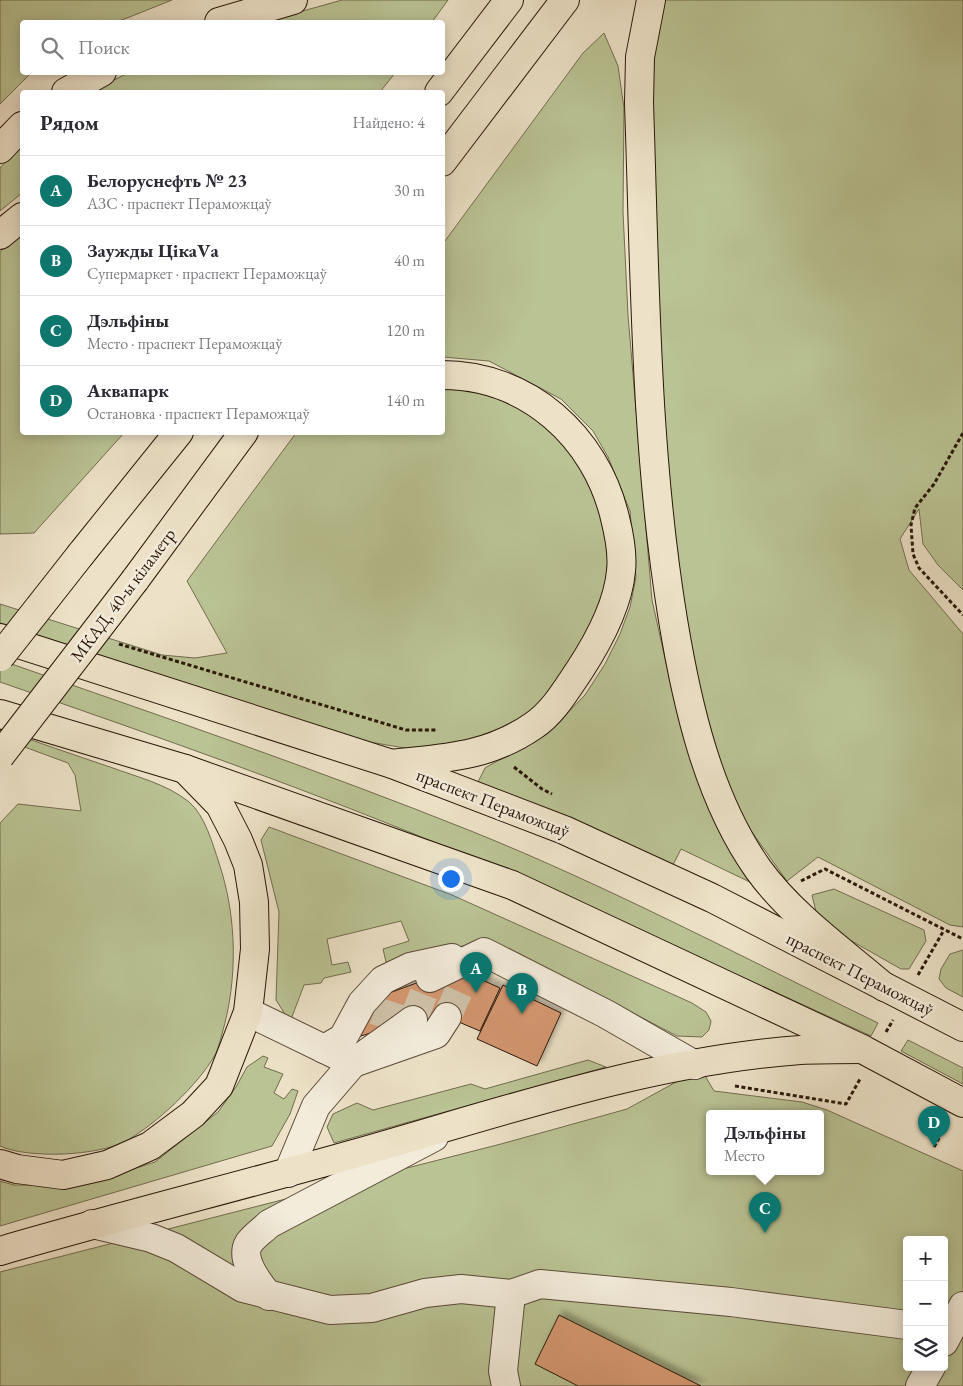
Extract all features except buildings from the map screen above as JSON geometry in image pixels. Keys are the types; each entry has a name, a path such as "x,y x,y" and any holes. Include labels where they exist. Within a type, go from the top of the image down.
{"main road":[{"path":"226,20 293,0"},
{"path":"441,90 510,0"},
{"path":"445,158 565,0"},
{"path":"651,0 640,57 639,103 651,422 659,528 679,656 691,710 719,794 735,832 757,868 776,893 884,987"},
{"path":"70,90 97,75"},
{"path":"0,149 20,128"},
{"path":"0,236 20,219"},
{"path":"392,764 449,758 490,750 534,726 557,703 584,662 615,602 622,570 618,532 610,498 602,476 582,444 554,416 522,395 486,381 445,375"},
{"path":"0,657 177,435"},
{"name":"МКАД, 40-ы кіламетр","path":"0,756 244,435"},
{"name":"праспект Пераможцаў","path":"0,638 392,764 564,830 712,898 963,1027"},
{"path":"0,714 186,770 512,885 862,1049 963,1103"},
{"path":"0,1164 17,1169 63,1175 107,1165 150,1146 193,1114 219,1086 248,1012 255,949 254,902 248,865 238,840 220,805 186,770"},
{"path":"0,1251 92,1224 288,1173 585,1088 695,1065 800,1050 862,1049"}],"lane":[{"path":"324,1049 343,1038 362,1003 383,980 410,967 484,952 606,1014 695,1065"},
{"path":"467,973 484,952"},
{"path":"430,978 484,952"},
{"path":"396,989 416,973 484,952"},
{"path":"248,1012 354,1063 436,1034 447,1017"},
{"path":"354,1063 412,1020"},
{"path":"288,1173 316,1106 383,1028"},
{"path":"269,1296 257,1282 246,1255 248,1244 269,1224 456,1125"},
{"path":"92,1224 151,1238 176,1248 243,1288 330,1310 372,1308 425,1293 461,1289 511,1294 540,1284 731,1302 903,1324"},
{"path":"506,1386 503,1371 511,1294"},
{"path":"948,1331 963,1306"},
{"path":"920,1386 929,1371"}],"path":[{"path":"963,433 934,484 915,508 911,524 913,554 919,568 963,615"},
{"path":"796,883 824,869 944,930 962,937"},
{"path":"923,967 944,930"},
{"path":"730,1085 846,1104"}],"green space":[{"path":"0,0 172,0 122,20 20,20 20,75 29,75 0,104"},
{"path":"342,0 448,0 433,20 271,20"},
{"path":"663,0 963,0 963,590 938,565 923,544 919,509 900,539 909,570 963,634 963,927 950,925 818,857 787,881 749,828 727,783 701,697 679,594 653,323 649,60"},
{"path":"604,33 618,66 624,108 623,212 628,315 652,600 674,699 692,761 728,845 752,883 681,849 673,865 478,782 485,768 551,730 585,695 605,664 620,634 630,607 636,577 630,511 608,457 593,431 561,399 489,361 445,357 445,241 583,53"},
{"path":"124,75 393,75 382,90 94,90"},
{"path":"20,145 20,195 0,211 0,168"},
{"path":"20,229 20,435 122,435 34,533 0,534 0,252"},
{"path":"445,385 516,403 543,423 581,463 604,515 610,573 604,601 579,649 541,703 516,723 489,737 416,750 364,741 0,623 0,604 162,655 195,658 227,653 187,581 295,435 445,435"},
{"path":"0,660 296,764 471,831 626,899 878,1023 871,1036 618,921 408,831 234,765 0,682"},
{"path":"0,729 151,782 171,790 189,802 200,814 208,831 225,884 232,926 233,970 227,1013 215,1055 198,1079 163,1114 138,1134 114,1146 81,1153 45,1154 28,1153 0,1146 0,823 18,804 81,811 75,775 68,763 0,738"},
{"path":"269,827 452,895 692,1003 706,1012 711,1021 709,1030 702,1037 677,1036 633,1013 617,1009 473,944 386,962 383,949 409,941 401,921 327,939 332,965 348,962 351,972 324,978 321,983 304,985 290,1022 276,1000 279,912 261,840"},
{"path":"834,889 924,930 926,941 909,969 901,969 827,927 817,916 812,895"},
{"path":"963,950 963,997 946,988 939,979 941,969 950,954"},
{"path":"908,1040 963,1068 963,1084 901,1051"},
{"path":"263,1056 268,1058 264,1067 283,1074 274,1093 284,1099 292,1089 298,1091 290,1114 272,1146 0,1226 0,1181 14,1185 83,1185 155,1162 218,1112 236,1087 247,1067"},
{"path":"588,1060 606,1067 334,1143 327,1127 333,1114 357,1103 373,1110 471,1084 485,1089"},
{"path":"704,1074 714,1091 802,1102 827,1110 963,1171 963,1386 0,1386 0,1272 501,1144 627,1109 676,1082"}],"tunnel":[{"path":"447,1017 467,973"},
{"path":"413,1020 430,978"},
{"path":"383,1028 396,989"}],"place":[{"name":"Белоруснефть № 23","path":"476,993"},
{"name":"Заужды ЦікаVа","path":"522,1014"},
{"name":"Аквапарк","path":"934,1147"},
{"name":"Дэльфіны","path":"765,1233"}]}
